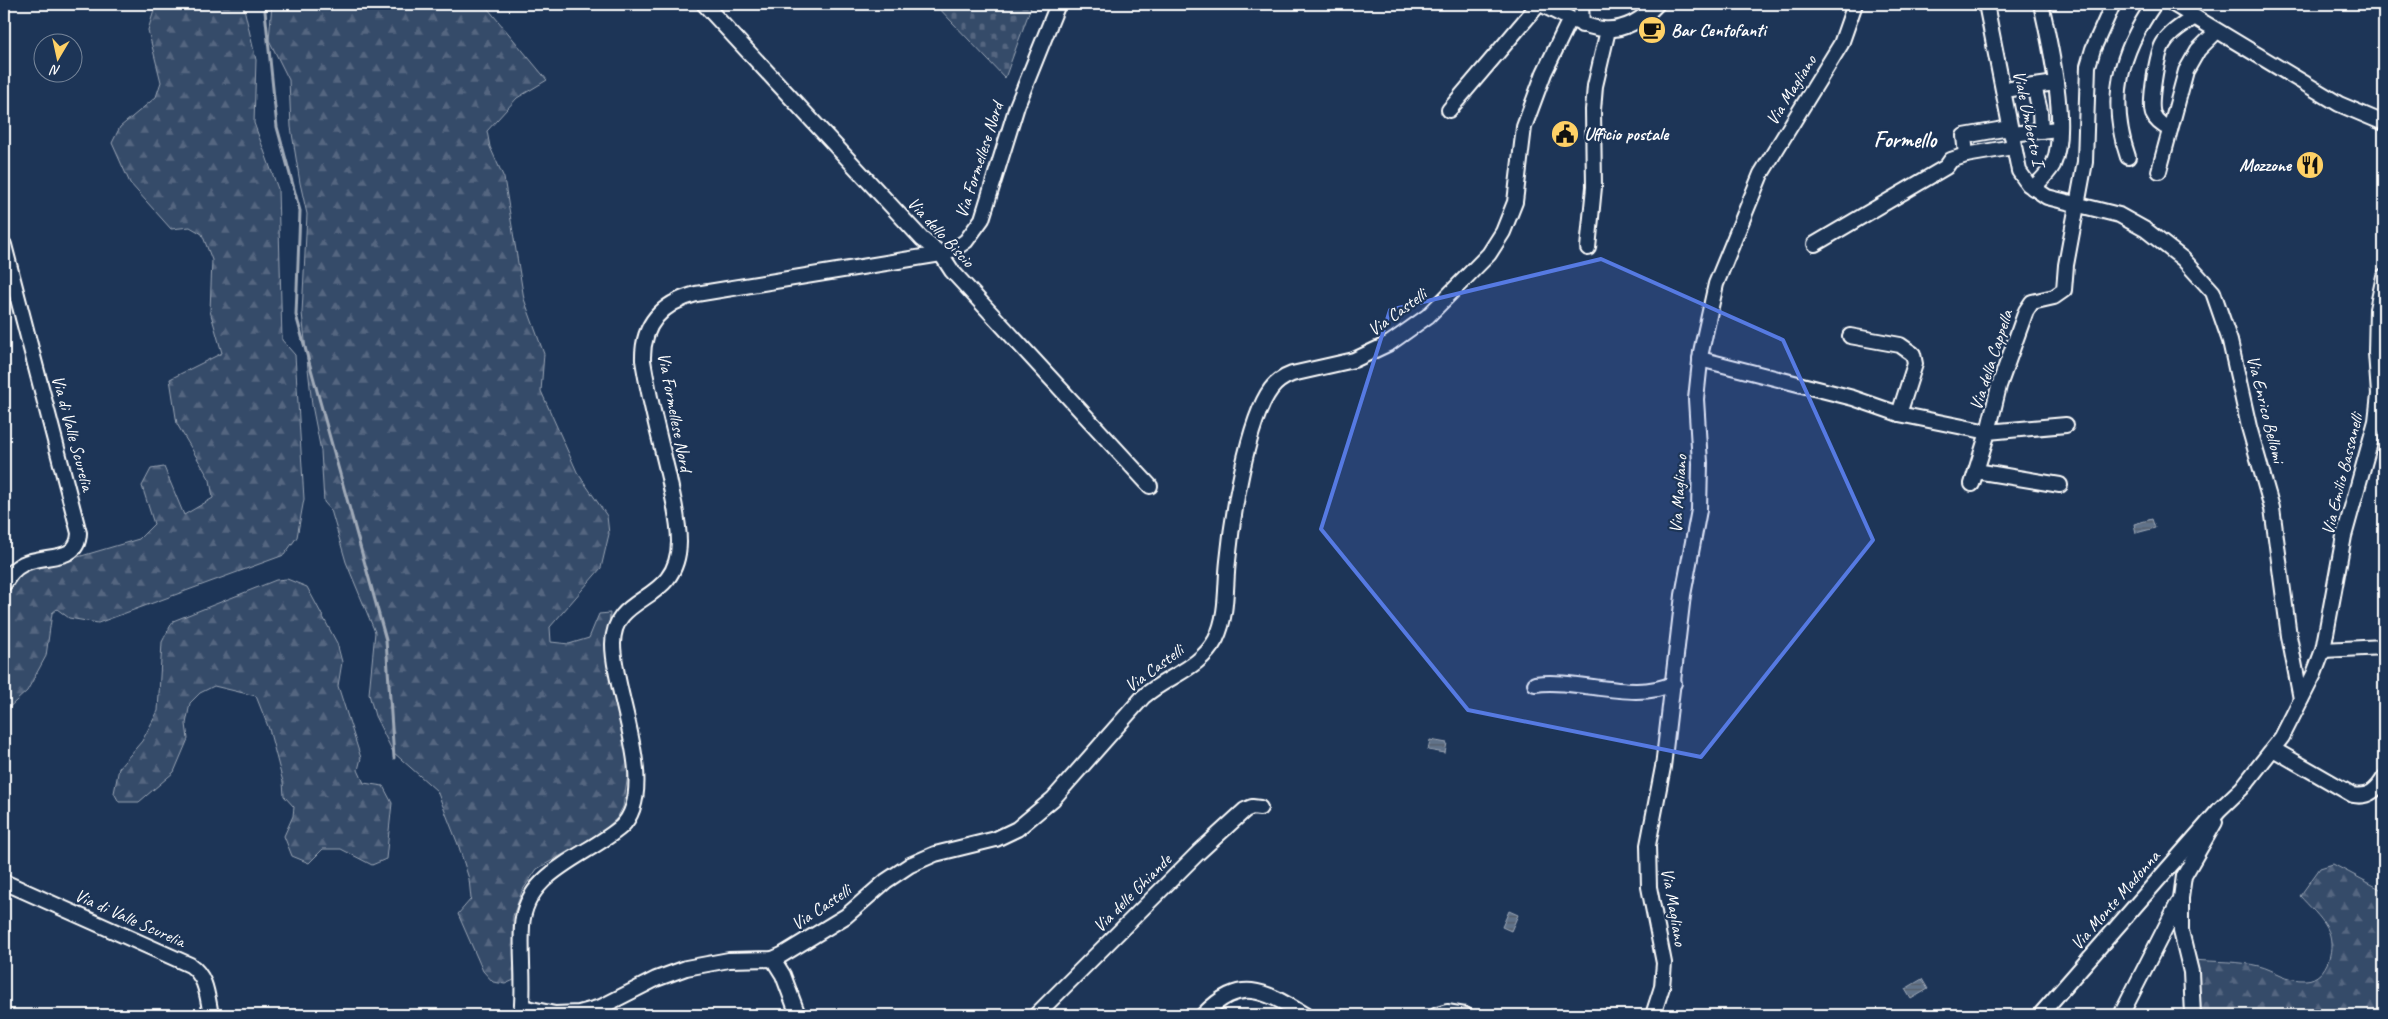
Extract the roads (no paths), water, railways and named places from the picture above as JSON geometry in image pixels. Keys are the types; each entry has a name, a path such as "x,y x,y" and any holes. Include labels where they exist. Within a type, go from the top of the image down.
{"street":[{"name":"Via dello Biscio","path":"704,4 922,239 941,254 956,275 1150,486"},
{"name":"Via Formellese Nord","path":"521,1011 524,980 522,928 524,911 532,894 546,878 621,827 630,815 636,800 637,771 614,654 614,634 617,623 623,614 669,578 675,567 679,549 676,514 644,360 645,337 653,320 663,308 701,293 941,254 956,248 966,241 982,220 1017,106 1058,4"},
{"path":"1449,110 1540,4 1576,22 1600,30 1622,28 1642,20 1657,4"},
{"path":"1576,22 1581,4"},
{"name":"Via Magliano","path":"1653,1015 1662,987 1664,963 1649,887 1647,855 1663,766 1684,589 1700,501 1700,458 1696,399 1700,359 1716,284 1761,174 1841,44 1855,4"},
{"name":"Viale Umberto I","path":"1986,4 2018,171 2033,188 2047,197 2077,206"},
{"path":"2033,188 2052,165 2057,148 2058,129 2056,83 2041,4"},
{"path":"2077,206 2086,146 2088,66 2098,35 2113,4"},
{"path":"2128,157 2118,120 2122,71 2131,41 2154,4"},
{"path":"2173,4 2193,18 2340,104 2363,116 2384,123"},
{"path":"2170,129 2159,122 2152,110 2158,62 2166,40 2193,18"},
{"name":"Via Castelli","path":"521,1011 554,1014 579,1013 596,1008 656,979 686,968 729,960 773,959 846,916 886,881 910,865 935,854 996,839 1017,829 1053,799 1143,697 1158,686 1184,672 1206,652 1217,637 1224,617 1230,546 1242,474 1257,418 1268,394 1276,383 1287,376 1361,358 1398,338 1437,307 1489,254 1503,232 1515,202 1524,127 1544,73 1576,22"},
{"path":"1588,248 1594,187 1593,110 1595,86 1608,30"},
{"path":"2160,171 2189,64 2198,50 2217,32"},
{"path":"2004,90 2056,83"},
{"path":"2034,86 2040,111 2041,131"},
{"path":"1966,155 1964,136 2011,136 2058,129"},
{"path":"1815,244 1946,167 1951,160 2011,136"},
{"name":"Via della Cappella","path":"2060,485 1974,478 1999,386 2029,306 2034,301 2054,298 2064,290 2066,265 2077,206"},
{"name":"Via Enrico Bellomi","path":"2077,206 2119,215 2146,230 2190,266 2217,299 2228,334 2249,427 2272,508 2289,636 2301,699"},
{"name":"Via di Valle Scurelia","path":"4,245 74,508 79,537 77,546 72,552 40,558 23,564 13,571 4,584"},
{"name":"Via Emilio Bassanelli","path":"2273,749 2286,731 2323,650 2344,536 2376,421 2378,394 2376,353 2377,309 2384,276"},
{"path":"1850,336 1900,345 1913,354 1915,364 1899,414"},
{"name":"Via della Cappella","path":"1700,359 1852,398 1899,414 1988,432 2066,425"},
{"path":"2323,650 2384,647"},
{"path":"1535,684 1563,682 1646,690 1663,688 1674,683"},
{"path":"2273,749 2353,795 2363,796 2372,792 2384,778"},
{"name":"Via Monte Madonna","path":"2040,1015 2219,810 2242,788 2273,749"},
{"name":"Via delle Ghiande","path":"1036,1015 1198,853 1245,810 1252,807 1260,808"},
{"path":"2193,1015 2191,972 2181,931 2181,898 2184,876 2211,831 2219,810"},
{"name":"Via di Valle Scurelia","path":"4,882 190,965 199,973 204,982 211,1015"},
{"path":"2121,1015 2181,898"},
{"path":"773,959 783,975 798,1015"},
{"path":"1203,1015 1223,996 1242,990 1270,997 1305,1015"},
{"path":"1437,1015 1447,1012 1465,1015"}],"waterway":[{"path":"267,4 265,11 277,127 300,211 296,315 386,640 394,758"}],"place":[{"name":"Bar Centofanti","path":"1652,30"},
{"name":"Ufficio postale","path":"1565,134"},
{"name":"Mozzone","path":"2310,165"}],"district":[{"name":"Formello","path":"1905,140"}]}
